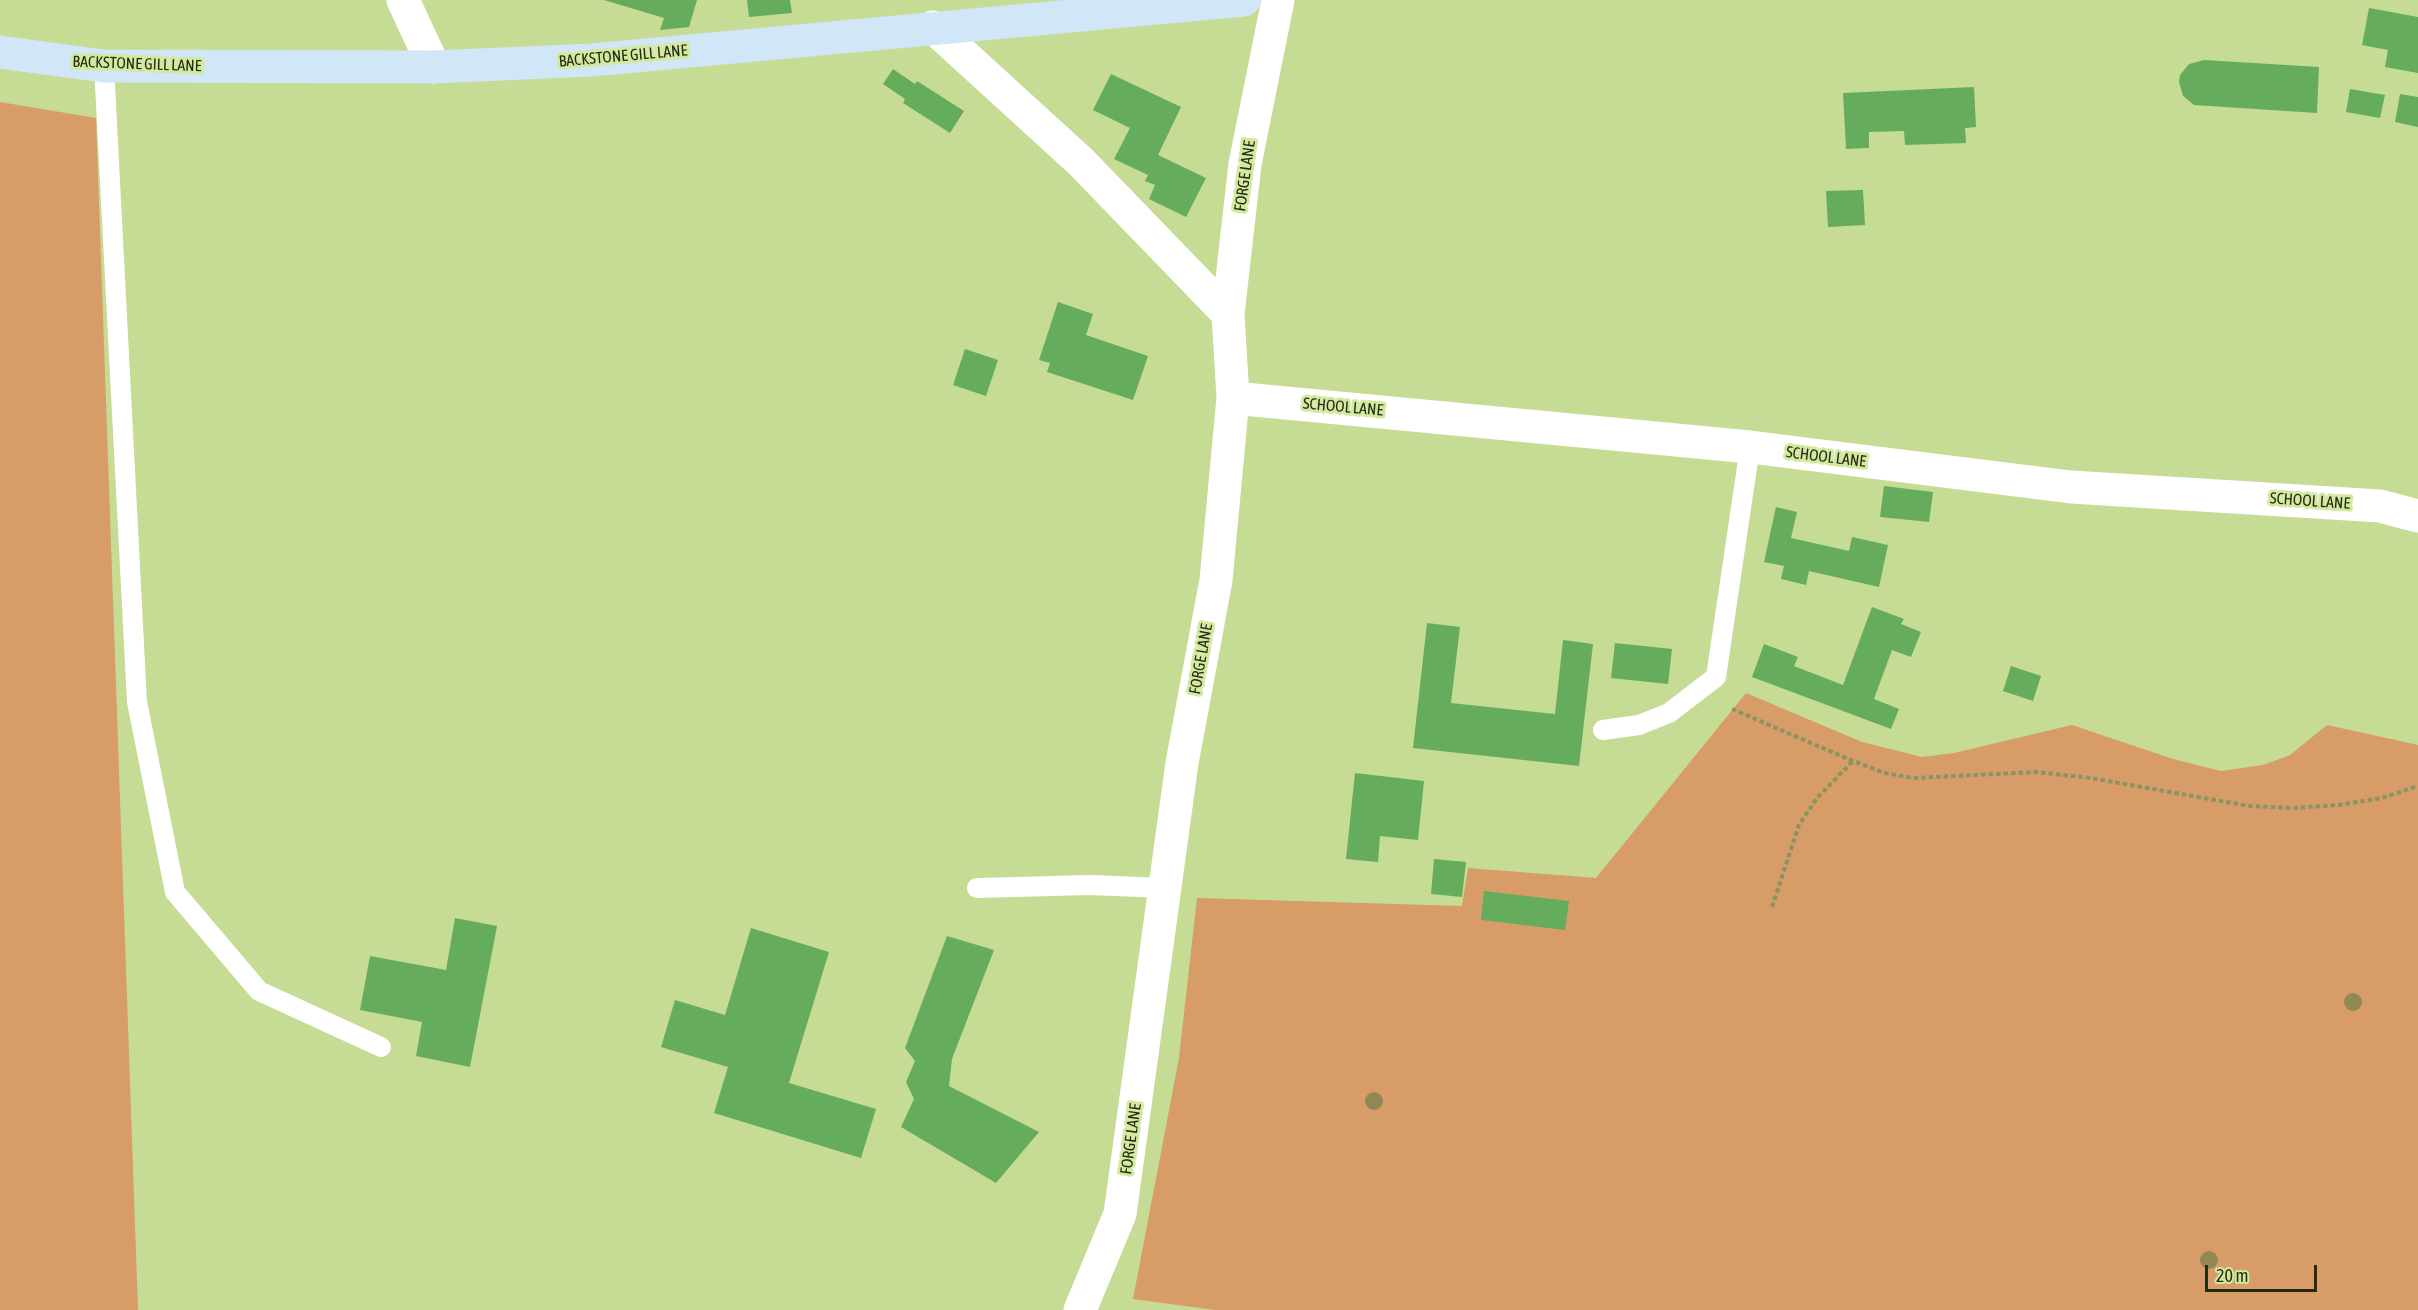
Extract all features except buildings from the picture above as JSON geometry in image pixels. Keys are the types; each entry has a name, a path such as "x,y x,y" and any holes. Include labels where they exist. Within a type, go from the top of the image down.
{"street":[{"path":"403,0 434,67"},
{"name":"BACKSTONE GILL LANE","path":"0,52 104,66 434,67 592,60 1244,0"},
{"name":"FORGE LANE","path":"1080,1310 1120,1214 1182,763 1216,580 1233,398 1227,314 1245,164 1278,0"},
{"path":"933,27 1081,162 1227,314"},
{"name":"SCHOOL LANE","path":"1233,398 1750,447 2071,487 2380,506 2418,516"}],"lane":[{"path":"104,66 137,702 175,892 259,991 381,1047"},
{"path":"1603,730 1639,725 1669,713 1716,677 1750,447"},
{"path":"977,888 1090,885 1165,888"}],"path":[{"path":"1732,709 1853,761 1885,773 1914,778 2037,772 2091,778 2249,806 2295,808 2339,805 2382,798 2418,786"},
{"path":"1772,907 1799,825 1816,798 1853,761"}],"shaded area":[{"path":"0,102 96,118 138,1310 0,1310"},
{"path":"1746,693 1862,742 1922,757 1954,753 2072,725 2173,759 2221,771 2263,765 2290,755 2327,725 2418,745 2418,1310 1215,1310 1133,1299 1179,1058 1197,898 1462,906 1468,868 1596,878"}]}
